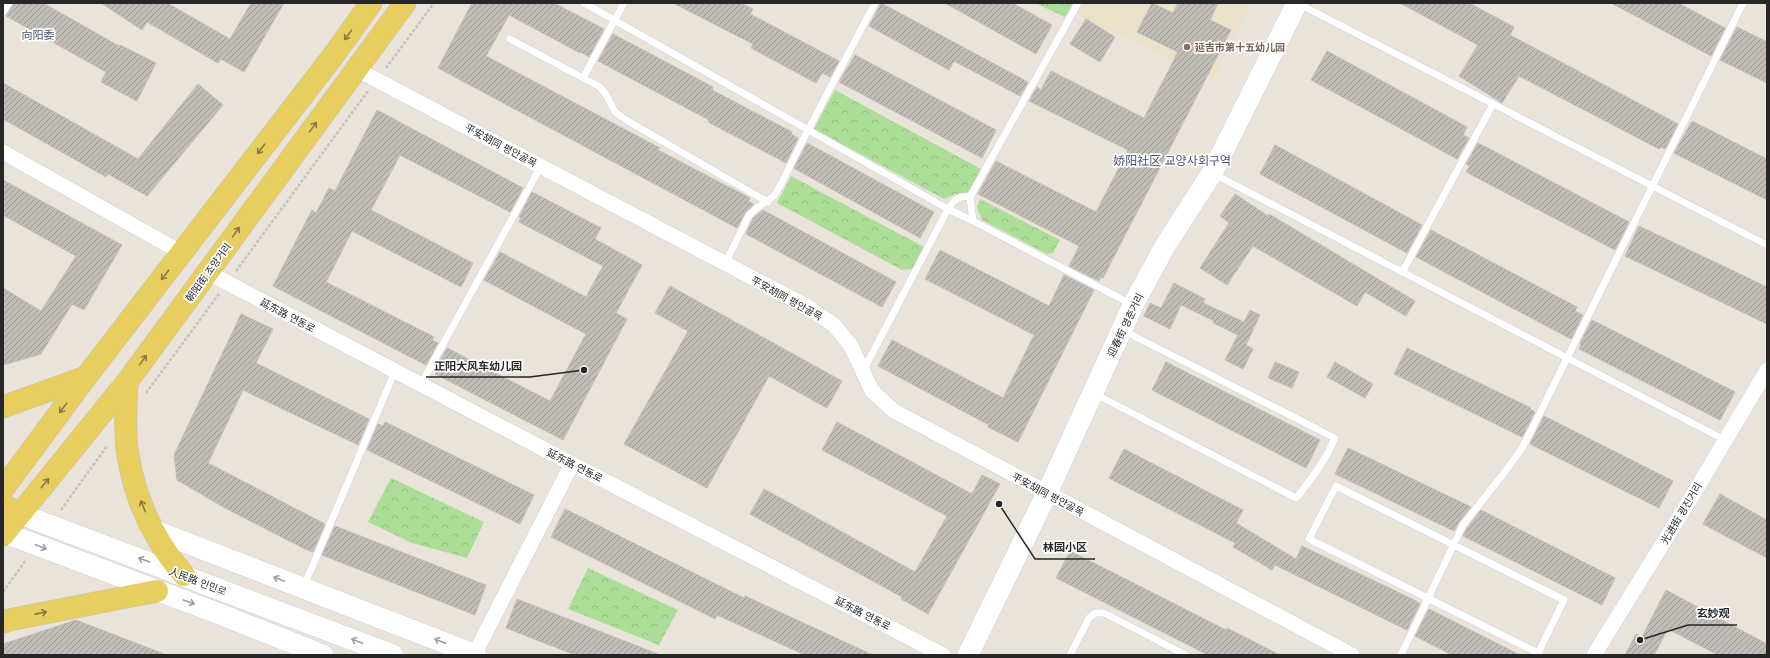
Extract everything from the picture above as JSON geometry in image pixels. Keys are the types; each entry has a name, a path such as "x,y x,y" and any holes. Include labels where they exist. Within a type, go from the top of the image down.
{"main road":[{"path":"3,488 86,377 333,56 371,3"},
{"name":"朝阳街 조양거리","path":"4,533 12,510 126,382 405,3"},
{"path":"3,407 86,377"},
{"path":"126,382 125,420 128,460 135,485 152,530 174,564 184,576"},
{"path":"3,622 157,591"}],"street":[{"name":"迎春街 영춘거리","path":"968,655 1047,493 1133,305 1165,246 1212,173 1297,3"},
{"name":"平安胡同 평안골목","path":"356,69 806,306 834,325 851,346 872,391 894,411 1352,655"},
{"path":"3,152 182,253"},
{"name":"延东路 연동로","path":"207,272 572,464 943,655"},
{"name":"光进街 광진거리","path":"1594,655 1767,370"},
{"path":"152,530 475,655 572,464"},
{"name":"人民路 인민로","path":"12,510 393,655"},
{"path":"4,533 323,655"}],"lane":[{"path":"3,12 9,3"},
{"path":"584,3 948,209 1133,305"},
{"path":"583,78 624,3"},
{"path":"725,264 749,215 756,208 768,202 780,186 875,3"},
{"path":"973,221 970,197 1078,3"},
{"path":"1297,3 1767,245"},
{"path":"1401,655 1452,544 1463,525 1522,448 1744,3"},
{"path":"510,39 600,87 615,112 626,120 768,202"},
{"path":"1403,271 1493,104"},
{"path":"421,384 541,166"},
{"path":"1212,173 1403,271 1725,440"},
{"path":"863,371 948,209 955,199 963,196 970,197"},
{"path":"1093,393 1296,498 1317,473 1335,438 1122,330"},
{"path":"303,588 395,371"},
{"path":"1336,486 1452,544 1564,600 1538,653 1310,539 1336,486"},
{"path":"1070,655 1089,618 1095,613 1104,613 1186,655"}],"path":[{"path":"144,396 434,3"},
{"path":"51,525 108,445"},
{"path":"3,592 36,545"}],"shaded area":[{"name":"延吉市第十五幼儿园","path":"1085,3 1251,3 1213,80 1078,15"}],"green space":[{"path":"1035,3 1073,3 1065,17"},
{"path":"835,90 981,169 967,194 956,194 944,199 814,129"},
{"path":"791,176 924,247 912,269 902,270 777,203"},
{"path":"980,199 1060,240 1053,253 1047,254 982,220 977,207"},
{"path":"391,478 484,522 467,558 412,543 368,522"},
{"path":"588,568 678,610 659,645 568,609"}],"building":[{"path":"14,3 43,3 119,46 120,45 156,63 137,101 101,82 106,72 6,16"},
{"path":"101,3 167,3 230,39 251,3 284,3 244,72 221,59 218,63 147,22 142,30"},
{"path":"472,3 554,3 604,29 589,57 509,15 486,56 660,148 658,150 750,198 748,201 754,204 745,213 737,228 438,68"},
{"path":"673,3 740,3 753,9 750,14 839,61 830,77 822,73 816,83 751,48 753,44"},
{"path":"881,3 1028,82 1020,96 954,61 949,70 869,26"},
{"path":"945,3 1012,3 1052,25 1036,54"},
{"path":"1152,3 1173,13 1178,3 1218,3 1210,20 1231,30 1103,278 1101,277 1099,281 1069,266 1079,246 978,194 996,161 1096,212 1128,150 1029,101 1037,87 1041,90 1051,71 1144,118 1178,52 1137,32"},
{"path":"1400,3 1469,3 1514,27 1510,35 1678,124 1665,149 1661,147 1659,149 1519,76 1502,103 1459,76 1478,45"},
{"path":"1611,3 1678,3 1725,28 1711,56"},
{"path":"1086,19 1115,37 1100,62 1070,44"},
{"path":"1737,27 1767,42 1767,83 1720,60"},
{"path":"613,34 713,87 712,90 792,132 791,134 798,138 786,163 598,61"},
{"path":"1327,51 1467,127 1463,135 1469,138 1457,159 1311,80"},
{"path":"855,55 996,130 982,158 839,82"},
{"path":"3,83 138,159 198,84 223,105 147,196 108,174 106,177 3,119"},
{"path":"377,110 523,188 510,212 400,155 371,210 473,263 461,287 352,231 326,282 434,337 432,340 438,343 426,365 273,286 312,210 316,213 329,188 335,191"},
{"path":"1692,121 1767,159 1767,200 1674,153"},
{"path":"807,143 934,212 920,238 794,168"},
{"path":"1478,143 1629,222 1615,250 1466,172 1470,166 1466,164"},
{"path":"1275,145 1422,225 1407,253 1260,174"},
{"path":"3,180 122,245 84,310 72,304 41,354 3,365 3,288 41,311 76,256 3,215"},
{"path":"532,192 601,228 595,239 642,265 616,313 627,319 563,440 435,374 437,371 435,369 447,348 550,401 586,334 484,280 500,252 586,297 603,266 519,222 521,218 519,217"},
{"path":"1235,194 1268,216 1269,214 1415,301 1406,316 1365,292 1357,306 1253,246 1227,285 1200,268 1229,223 1220,216"},
{"path":"763,210 896,282 882,307 746,234 753,218"},
{"path":"1639,226 1767,287 1767,324 1625,256"},
{"path":"1431,230 1577,307 1575,311 1583,315 1571,339 1416,257"},
{"path":"940,250 1049,306 1064,275 1094,290 1018,442 878,366 892,340 1003,398 1034,335 925,279"},
{"path":"1174,283 1205,299 1203,303 1244,322 1250,310 1260,315 1246,345 1253,349 1243,369 1225,360 1238,335 1213,323 1214,321 1181,305 1170,329 1144,316 1150,303 1161,308"},
{"path":"670,286 842,381 827,408 769,376 707,488 624,444 688,331 655,313"},
{"path":"241,314 273,329 256,363 369,419 358,445 243,390 208,463 325,524 313,552 225,508 177,480 174,455"},
{"path":"1592,320 1735,392 1720,420 1579,349 1580,343"},
{"path":"1407,348 1531,408 1530,409 1535,412 1522,437 1394,374"},
{"path":"1166,362 1320,440 1306,468 1152,390"},
{"path":"1275,362 1299,372 1292,388 1268,378"},
{"path":"1335,362 1373,384 1365,398 1327,377"},
{"path":"1544,416 1673,481 1659,508 1530,444"},
{"path":"385,422 534,495 520,524 367,450 378,424 383,426"},
{"path":"837,422 972,494 982,475 1000,484 928,614 901,599 902,597 750,514 764,489 915,572 947,516 822,450"},
{"path":"1348,448 1471,507 1454,531 1335,474"},
{"path":"1124,449 1243,510 1236,523 1296,559 1302,546 1416,601 1420,604 1407,630 1275,565 1272,570 1233,547 1235,543 1109,478"},
{"path":"1720,494 1767,520 1767,558 1703,524"},
{"path":"565,509 744,598 745,596 873,655 805,655 717,615 715,619 551,537"},
{"path":"1481,510 1615,578 1602,605 1463,536 1467,528"},
{"path":"335,526 486,585 475,615 322,555"},
{"path":"1070,551 1226,630 1227,628 1280,655 1208,655 1056,578"},
{"path":"1666,590 1767,644 1767,655 1718,655 1668,629 1654,655 1625,655 1636,634 1642,637"},
{"path":"517,599 658,655 575,655 506,628"},
{"path":"1429,609 1520,655 1452,655 1415,636"},
{"path":"76,620 164,654 3,655 3,644"}],"place":[{"name":"延吉市第十五幼儿园","path":"1187,47"},
{"name":"正阳大风车幼儿园","path":"584,370"},
{"name":"林园小区","path":"999,504"},
{"name":"玄妙观","path":"1640,640"}],"district":[{"name":"向阳委","path":"38,35"},
{"name":"娇阳社区 교양사회구역","path":"1172,161"}]}
